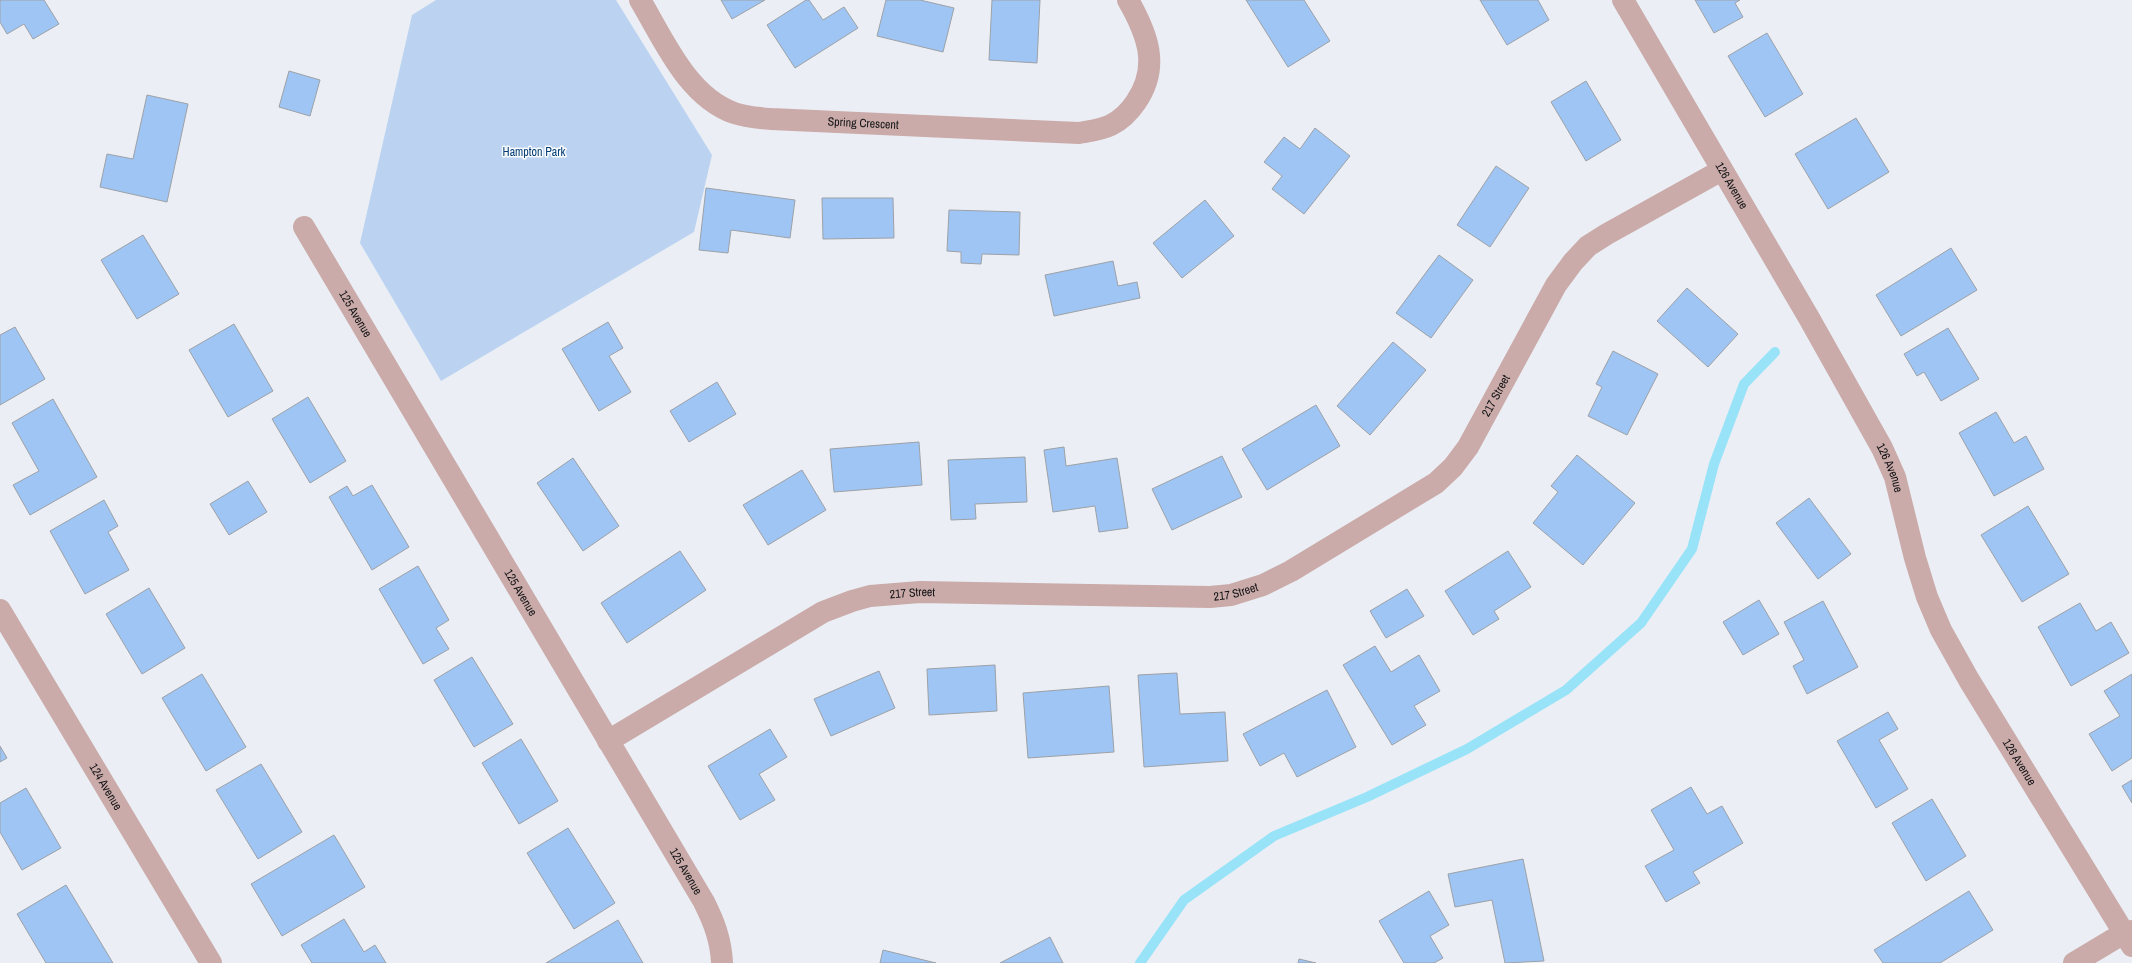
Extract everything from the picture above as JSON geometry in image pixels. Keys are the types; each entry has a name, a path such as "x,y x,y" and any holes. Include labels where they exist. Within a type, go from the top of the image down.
{"street":[{"name":"Spring Crescent","path":"640,0 677,62 690,80 717,104 734,114 771,119 1079,133 1112,125 1134,106 1144,91 1148,79 1150,61 1149,49 1142,25 1128,0"},
{"name":"126 Avenue","path":"1623,0 1861,406 1895,477 1915,558 1927,597 1940,630 1969,680 2129,937"},
{"name":"217 Street","path":"608,741 823,612 870,596 920,592 1210,598 1231,595 1263,585 1291,571 1411,499 1436,483 1453,468 1486,415 1556,284 1588,246 1606,234 1722,170"},
{"name":"125 Avenue","path":"304,227 704,902 716,926 721,946 722,963"},
{"name":"124 Avenue","path":"0,610 211,963"},
{"path":"2074,963 2129,937"}],"green space":[{"name":"Hampton Park","path":"436,0 616,0 712,155 694,232 441,381 360,243 412,15"}],"building":[{"path":"0,0 44,0 59,24 33,39 24,24 7,34 0,22"},
{"path":"721,0 765,0 732,19"},
{"path":"806,0 809,0 823,20 844,7 858,28 795,68 767,25"},
{"path":"886,0 920,0 954,8 943,52 877,36"},
{"path":"992,0 1040,0 1037,63 989,60"},
{"path":"1246,0 1304,0 1330,41 1288,67"},
{"path":"1480,0 1538,0 1549,20 1507,45"},
{"path":"1695,0 1740,0 1735,3 1743,17 1714,33"},
{"path":"1767,33 1803,94 1765,117 1728,56"},
{"path":"289,71 320,80 310,116 279,107"},
{"path":"1586,81 1621,140 1586,161 1551,102"},
{"path":"147,95 188,104 167,202 100,187 107,154 133,159"},
{"path":"1856,118 1889,172 1828,209 1795,154"},
{"path":"1315,128 1350,156 1304,214 1272,189 1282,176 1264,162 1284,137 1300,149"},
{"path":"1496,166 1529,188 1490,247 1457,225"},
{"path":"706,188 795,200 790,238 731,230 728,253 699,250"},
{"path":"822,198 893,198 894,238 823,239"},
{"path":"1205,200 1234,236 1182,278 1153,243"},
{"path":"949,210 1020,212 1019,255 982,254 981,264 961,263 961,252 947,251"},
{"path":"143,235 179,294 137,319 101,260"},
{"path":"1951,248 1977,290 1901,336 1876,295"},
{"path":"1439,255 1473,280 1431,338 1396,313"},
{"path":"1113,261 1118,286 1137,282 1140,298 1054,316 1045,275"},
{"path":"1687,288 1738,334 1708,367 1657,321"},
{"path":"608,322 623,348 609,356 631,392 599,411 562,349"},
{"path":"234,324 273,391 228,417 189,350"},
{"path":"15,327 45,379 0,405 0,335"},
{"path":"1948,328 1979,379 1941,401 1924,372 1917,376 1904,354"},
{"path":"1393,342 1426,370 1370,435 1337,406"},
{"path":"1613,351 1658,374 1627,435 1588,416 1602,387 1596,384"},
{"path":"717,382 736,414 689,442 670,411"},
{"path":"308,397 346,461 310,483 272,419"},
{"path":"53,399 97,477 30,515 13,485 39,471 12,423"},
{"path":"1316,405 1340,446 1267,490 1242,449"},
{"path":"1996,412 2014,443 2026,436 2044,469 1994,496 1959,433"},
{"path":"919,442 922,485 834,492 830,449"},
{"path":"1064,447 1066,466 1117,458 1128,528 1099,532 1095,506 1053,512 1044,450"},
{"path":"1577,455 1635,503 1583,565 1533,523 1558,492 1551,486"},
{"path":"1222,456 1242,497 1172,530 1152,489"},
{"path":"1025,457 1027,502 975,504 976,519 951,520 948,460"},
{"path":"573,458 619,526 583,551 537,483"},
{"path":"802,470 826,510 768,545 743,505"},
{"path":"248,481 267,512 229,535 210,504"},
{"path":"372,485 409,547 372,570 329,497 347,486 353,496"},
{"path":"1809,498 1851,554 1818,579 1776,523"},
{"path":"104,500 118,526 108,532 129,570 85,594 50,531"},
{"path":"2028,506 2069,574 2022,602 1981,535"},
{"path":"680,551 706,590 627,643 601,603"},
{"path":"1508,551 1531,587 1494,611 1499,619 1473,635 1445,591"},
{"path":"418,566 449,620 436,628 449,649 423,664 379,589"},
{"path":"149,588 185,648 142,674 106,614"},
{"path":"1407,589 1424,616 1386,638 1370,611"},
{"path":"1759,600 1779,634 1743,655 1723,622"},
{"path":"1823,601 1858,667 1807,694 1793,666 1804,660 1784,622"},
{"path":"2080,603 2096,631 2111,622 2129,653 2071,686 2038,627"},
{"path":"1375,646 1391,672 1419,655 1440,691 1414,706 1426,725 1392,745 1343,665"},
{"path":"472,657 513,724 474,747 434,680"},
{"path":"995,665 997,711 929,715 927,669"},
{"path":"879,671 895,708 831,736 814,699"},
{"path":"1177,673 1180,714 1225,712 1228,761 1144,767 1138,675"},
{"path":"202,674 246,747 206,771 162,698"},
{"path":"2132,674 2132,758 2112,771 2089,734 2120,716 2104,691"},
{"path":"1109,686 1114,752 1028,758 1023,693"},
{"path":"1327,690 1356,747 1297,777 1284,753 1260,766 1243,734"},
{"path":"1888,712 1898,729 1879,740 1908,789 1876,808 1837,741"},
{"path":"770,729 787,757 759,774 775,800 740,820 708,766"},
{"path":"521,739 558,801 519,824 482,763"},
{"path":"0,746 7,758 0,762"},
{"path":"261,764 302,832 258,859 216,790"},
{"path":"2132,780 2132,803 2122,786"},
{"path":"1691,787 1707,814 1722,806 1743,843 1693,872 1700,883 1666,902 1645,866 1674,850 1651,810"},
{"path":"26,788 61,848 22,870 0,832 0,803"},
{"path":"1932,799 1966,856 1926,881 1892,823"},
{"path":"568,828 615,903 574,929 527,853"},
{"path":"334,835 365,887 282,936 251,884"},
{"path":"1523,859 1544,961 1505,963 1492,900 1455,907 1448,874"},
{"path":"66,885 113,963 46,963 17,914"},
{"path":"1429,891 1449,925 1430,936 1443,958 1434,963 1404,963 1379,921"},
{"path":"1969,891 1993,930 1940,963 1883,963 1874,950"},
{"path":"344,919 364,952 375,945 386,963 312,963 301,945"},
{"path":"618,920 643,963 546,963"},
{"path":"1050,937 1063,963 1000,963"},
{"path":"883,950 936,963 880,963"},
{"path":"1299,959 1316,963 1298,963"}],"waterway":[{"path":"1140,963 1184,900 1274,836 1367,797 1467,749 1566,690 1641,623 1692,549 1714,464 1744,384 1775,352"}]}
